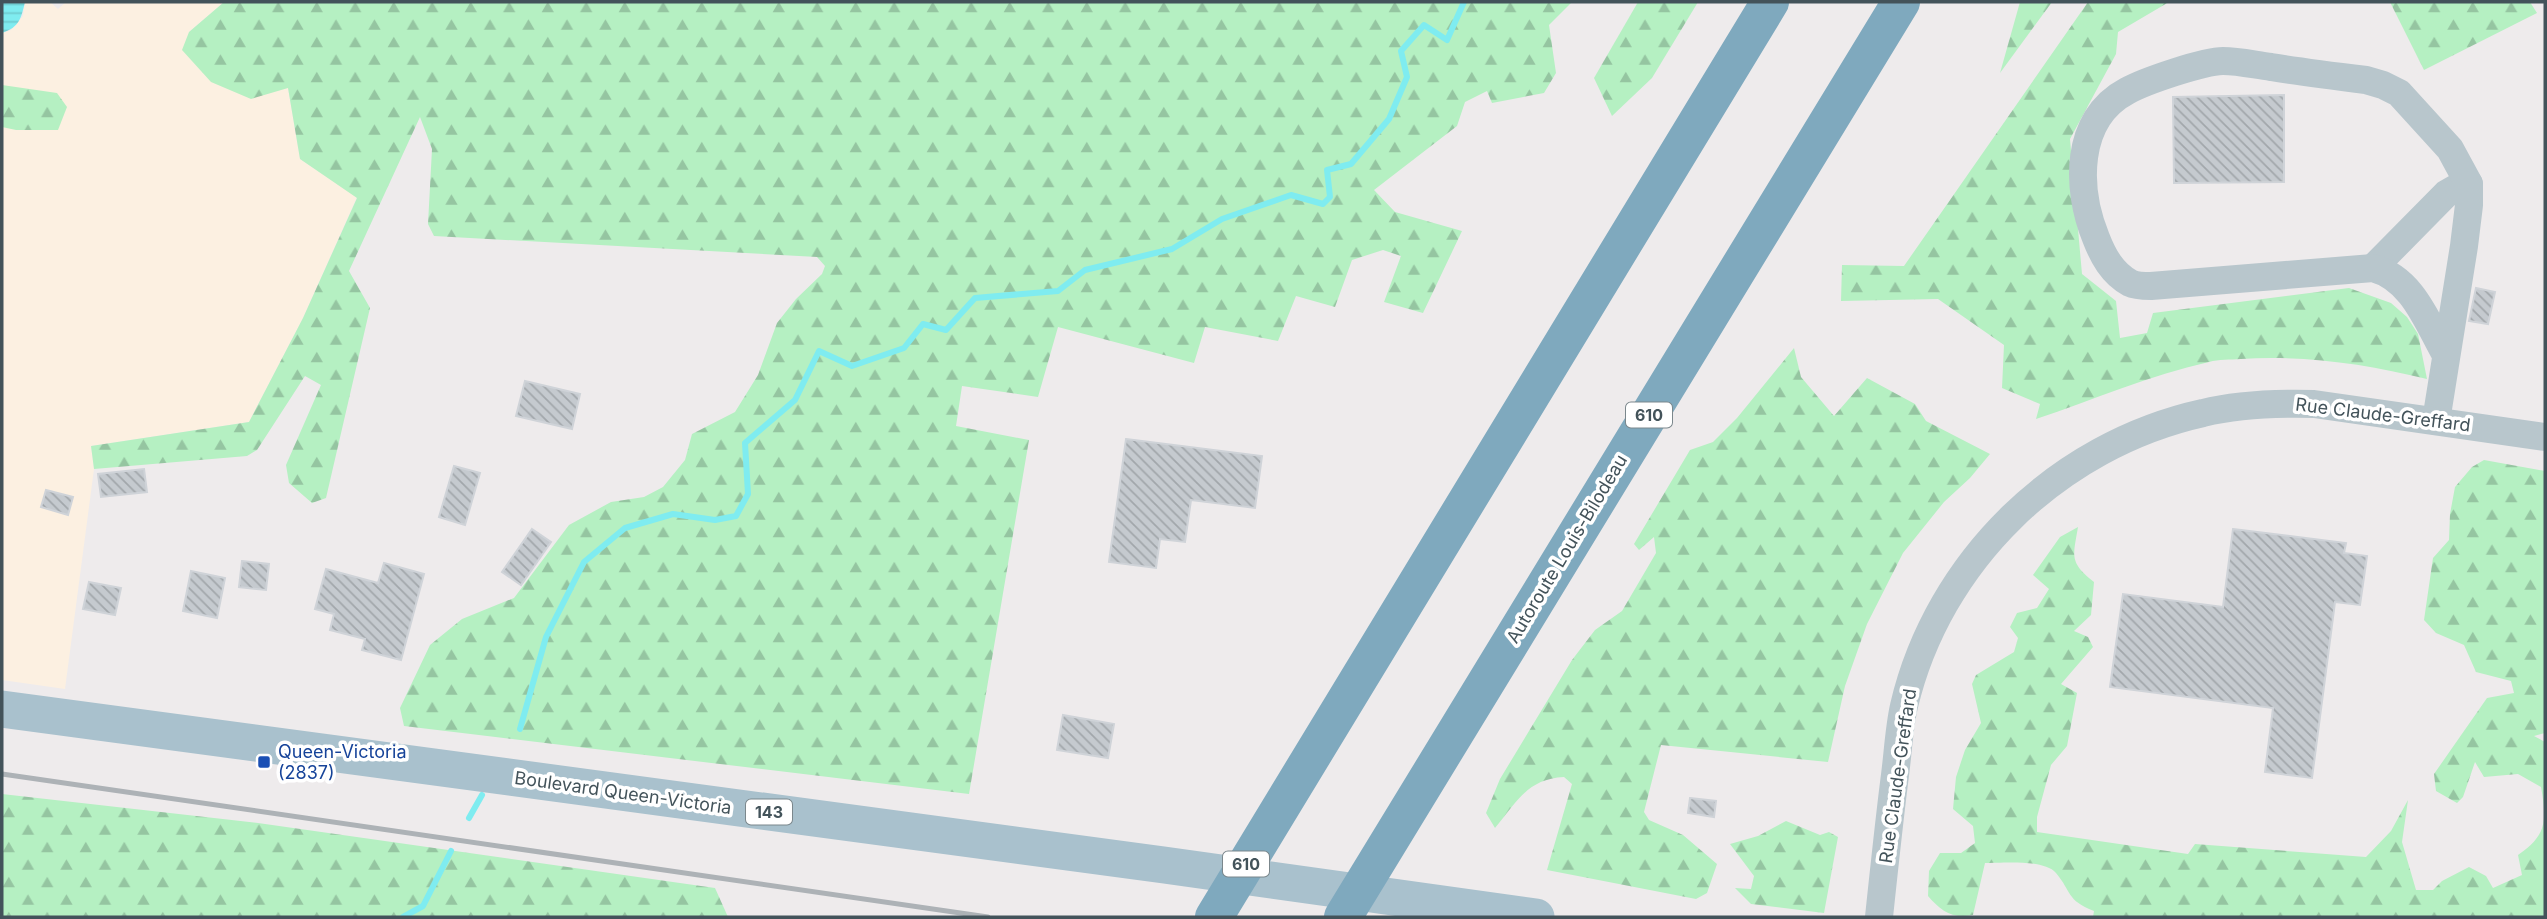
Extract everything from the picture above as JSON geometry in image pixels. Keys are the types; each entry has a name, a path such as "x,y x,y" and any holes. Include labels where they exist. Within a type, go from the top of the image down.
{"highway":[{"name":"610","path":"1214,917 1770,2"},
{"name":"Autoroute Louis-Bilodeau","path":"1343,917 1901,2"}],"main road":[{"name":"Boulevard Queen-Victoria","path":"2,709 1536,917"}],"street":[{"path":"2436,421 2464,246 2469,184 2450,149 2399,93 2366,80 2225,61 2213,62 2126,91 2103,112 2086,144 2082,165 2088,218 2105,259 2132,284 2151,286 2373,268 2384,271 2406,287 2425,314 2445,355"},
{"path":"2373,268 2446,194 2469,184"},
{"name":"Rue Claude-Greffard","path":"1879,917 1903,708 1914,672 1938,616 1963,573 1986,544 2029,500 2068,470 2100,451 2145,430 2203,412 2277,403 2314,404 2545,437"}],"shaded area":[{"path":"25,2 50,2 58,9 66,2 224,2 189,32 288,88 300,159 357,197 303,318 249,422 91,446 94,469 65,689 2,680 2,33 11,30 23,16"}],"green space":[{"path":"224,2 1572,2 1549,25 1556,73 1544,93 1492,103 1487,91 1465,102 1457,126 1374,190 1395,212 1462,231 1423,313 1384,302 1401,256 1383,250 1352,260 1335,307 1296,296 1278,341 1205,327 1194,363 1058,327 1038,397 962,386 956,426 1029,440 969,794 404,726 400,708 430,645 462,619 514,598 569,525 611,502 644,497 663,487 685,460 692,434 735,412 758,375 777,323 796,299 822,274 825,266 817,257 434,236 428,224 432,149 420,117 349,271 370,308 326,498 312,503 289,483 286,465 321,385 305,376 257,450 247,456 94,469 91,446 249,422 303,318 357,198 300,159 288,88 251,99 211,82 182,50 189,32"},
{"path":"1638,2 1698,2 1652,78 1612,116 1594,78"},
{"path":"2020,2 2052,2 2000,73"},
{"path":"2088,2 2169,2 2118,32 2116,54 2070,139 2082,274 2116,301 2120,338 2147,333 2153,313 2349,288 2391,303 2407,317 2418,334 2427,379 2358,365 2311,360 2221,360 2165,374 2036,419 2040,404 2002,388 2004,345 1938,299 1841,301 1842,265 1904,266"},
{"path":"2390,2 2530,2 2537,13 2424,70"},
{"path":"2,85 57,93 67,107 58,130 16,130 2,127"},
{"path":"1794,348 1801,377 1834,416 1867,378 1915,404 1926,421 1990,454 1970,478 1944,502 1903,553 1867,624 1845,686 1828,762 1661,745 1644,812 1649,820 1683,835 1717,864 1707,893 1696,899 1547,870 1572,784 1564,777 1532,787 1495,828 1486,813 1500,779 1572,660 1595,630 1622,611 1656,553 1654,537 1639,550 1634,544 1690,450 1713,442 1737,418"},
{"path":"2484,460 2545,471 2545,733 2534,736 2545,742 2545,917 2093,917 2094,911 2074,899 2056,873 2042,866 2023,863 1985,863 1973,915 1959,916 1948,913 1928,896 1929,871 1940,853 1961,853 1975,843 1973,826 1953,809 1956,777 1965,750 1981,723 1972,684 1976,675 2014,652 2018,638 2010,627 2017,613 2037,608 2049,589 2033,575 2060,537 2078,527 2075,558 2080,569 2094,582 2091,615 2074,631 2088,637 2093,647 2061,684 2077,693 2067,746 2051,765 2037,817 2037,832 2188,854 2195,844 2366,857 2391,831 2408,800 2402,842 2416,890 2433,890 2442,881 2469,867 2486,876 2493,888 2522,875 2518,855 2535,841 2543,826 2541,787 2518,774 2484,777 2475,762 2463,797 2457,803 2436,791 2434,774 2487,698 2514,693 2511,681 2476,672 2464,645 2436,633 2424,620 2433,558 2449,540 2455,487 2472,467"},
{"path":"2,794 258,823 715,888 728,917 2,917"},
{"path":"1786,821 1820,835 1829,832 1838,837 1824,913 1751,904 1735,888 1751,889 1754,876 1730,844 1758,836"}],"water":[{"path":"2,2 25,2 19,21 13,28 2,33"}],"building":[{"path":"2284,95 2284,182 2174,183 2173,97"},
{"path":"2476,288 2495,292 2488,324 2469,321"},
{"path":"525,381 580,394 572,429 516,416"},
{"path":"1126,439 1262,456 1255,508 1191,500 1185,542 1160,539 1156,568 1109,562"},
{"path":"454,466 480,473 465,525 439,517"},
{"path":"144,469 147,492 101,497 98,474"},
{"path":"46,490 73,497 68,515 41,507"},
{"path":"532,529 551,542 521,585 502,572"},
{"path":"2233,529 2346,543 2344,553 2367,556 2360,605 2335,602 2312,778 2265,772 2273,708 2110,687 2123,594 2223,607"},
{"path":"242,561 269,564 266,590 239,587"},
{"path":"384,563 424,574 401,660 362,650 365,639 330,630 334,614 315,609 326,569 378,583"},
{"path":"191,571 225,578 217,618 183,611"},
{"path":"89,582 121,588 115,615 83,609"},
{"path":"1063,715 1114,724 1108,758 1057,750"},
{"path":"1690,798 1716,801 1714,817 1688,813"}],"waterway":[{"path":"520,729 546,637 584,562 625,528 673,514 715,520 736,516 748,494 745,443 795,400 819,351 852,366 904,348 923,324 946,330 975,298 1058,291 1085,270 1172,249 1222,219 1291,195 1323,204 1330,197 1327,170 1351,164 1389,119 1407,77 1401,51 1424,25 1447,40 1464,2"},
{"path":"469,818 482,795"},
{"path":"403,917 423,906 451,851"}],"railway":[{"path":"2,774 988,917"}],"place":[{"name":"Queen-Victoria (2837)","path":"264,762"}]}
